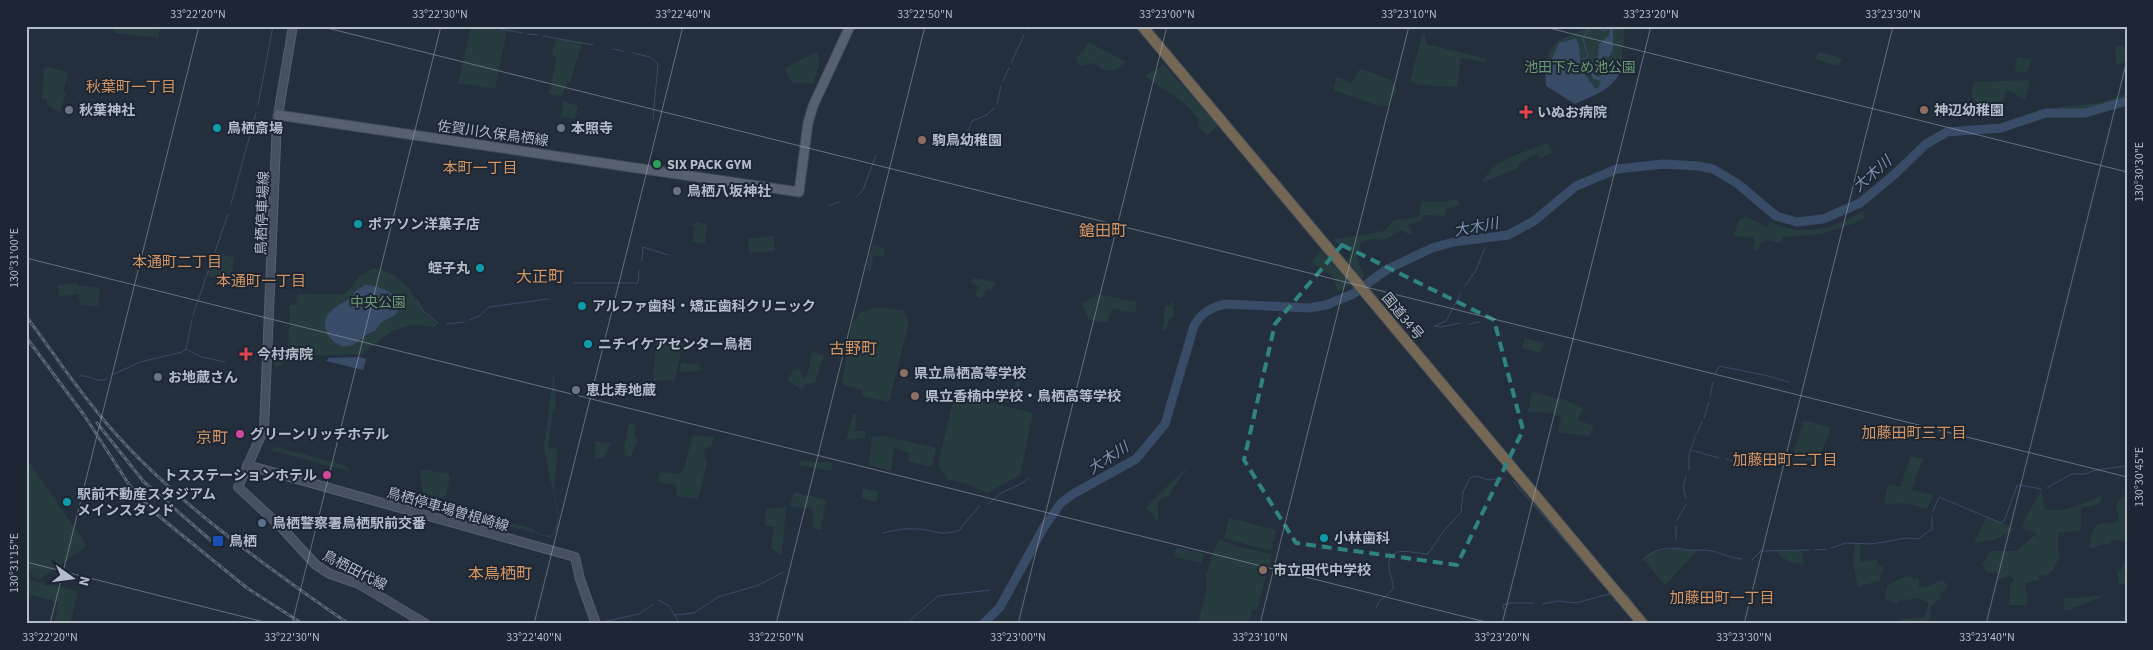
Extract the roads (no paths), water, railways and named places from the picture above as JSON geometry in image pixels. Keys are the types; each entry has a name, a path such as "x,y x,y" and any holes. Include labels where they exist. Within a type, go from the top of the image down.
{"highway":[{"name":"国道34号","path":"1142,26 1643,624"}],"main road":[{"name":"鳥栖停車場線","path":"238,486 264,429 266,414 278,115 293,26"},
{"name":"佐賀川久保鳥栖線","path":"278,115 799,192 808,123 813,106 850,26"},
{"name":"鳥栖停車場曽根崎線","path":"247,465 575,557 580,579 596,624"},
{"name":"鳥栖田代線","path":"238,486 280,526 316,565 330,574 359,584 426,624"}],"water":[{"path":"1610,27 1613,27 1613,49 1609,57 1603,56 1593,72 1598,77 1614,67 1621,68 1609,87 1575,104 1546,86 1546,72 1559,43 1576,38 1579,46 1581,69 1595,88 1598,88 1601,81 1593,79 1590,70 1598,57 1599,44 1609,36"},
{"path":"365,285 384,289 396,297 399,302 399,308 396,314 382,322 375,331 367,334 353,345 344,346 335,343 326,331 325,321 327,316 338,305 352,298 354,292"},
{"path":"360,357 366,359 363,370 326,361 329,358"}],"waterway":[{"path":"258,105 273,26"},
{"path":"483,26 523,33"},
{"path":"1027,30 1028,26"},
{"path":"1580,60 1588,57 1583,39 1587,30 1594,27 1605,31 1610,26"},
{"path":"528,34 538,35"},
{"path":"1011,63 1024,35"},
{"path":"543,36 593,45"},
{"path":"613,49 623,51"},
{"path":"633,53 650,57 658,64 653,119"},
{"path":"1003,81 1009,68"},
{"path":"997,104 1001,86"},
{"name":"大木川","path":"983,624 1000,607 1044,527 1061,503 1073,494 1136,459 1165,424 1194,326 1203,314 1211,309 1226,304 1309,308 1326,305 1353,294 1386,270 1432,248 1454,242 1508,235 1534,221 1576,186 1617,169 1664,164 1713,169 1738,184 1776,216 1797,222 1823,219 1860,203 1895,174 1926,144 1947,132 2001,128 2046,113 2085,113 2127,101"},
{"path":"960,149 972,121 987,115 994,108"},
{"path":"231,204 256,113"},
{"path":"856,197 863,190 876,155"},
{"path":"828,206 839,202"},
{"path":"193,315 228,214"},
{"path":"642,261 643,247 668,255"},
{"path":"1465,286 1476,270 1485,248"},
{"path":"574,283 638,283 639,271"},
{"path":"1435,326 1446,321 1461,293"},
{"path":"469,320 479,316 489,307 548,299"},
{"path":"417,300 423,311 438,323"},
{"path":"112,375 140,362 182,352 186,349 192,320"},
{"path":"447,324 465,322"},
{"path":"1469,324 1479,322"},
{"path":"1435,326 1442,327 1460,323"},
{"path":"186,349 201,357 225,362"},
{"path":"1715,374 1719,366 1789,382"},
{"path":"80,376 100,380 107,379"},
{"path":"1710,396 1713,382"},
{"path":"1704,418 1709,402"},
{"path":"1697,433 1702,422"},
{"path":"1689,470 1689,454 1695,437"},
{"path":"1691,450 1719,458"},
{"path":"1726,459 1759,468"},
{"path":"2047,488 2071,474 2085,474 2096,470 2127,466"},
{"path":"1376,608 1379,602 1393,589 1389,569 1389,561 1392,555 1402,551 1428,554 1443,532 1461,512 1463,492 1470,478 1477,476 1488,480 1503,478"},
{"path":"1686,476 1683,487 1686,498"},
{"path":"988,504 1001,493 1025,482 1028,478"},
{"path":"1513,481 1603,585"},
{"path":"1933,511 1939,497 2001,523 2004,521 2017,486 2041,489"},
{"path":"1677,520 1686,505"},
{"path":"883,533 909,529 944,533 954,532 960,530 979,506"},
{"path":"1831,548 1846,543 1872,544 1906,538 1918,539 1932,529 1932,517"},
{"path":"1676,526 1676,539"},
{"path":"1643,560 1658,550 1669,548 1709,550 1742,559"},
{"path":"1815,550 1827,549"},
{"path":"1752,560 1761,551 1809,550"},
{"path":"675,615 694,613 718,597 759,585 783,572"},
{"path":"907,623 938,596 990,590"},
{"path":"1543,604 1557,601 1576,603 1609,594"},
{"path":"1626,594 1634,604"},
{"path":"658,600 669,606 680,624"},
{"path":"1614,600 1618,603"},
{"path":"1504,610 1503,605 1510,603 1534,603"},
{"path":"602,622 639,614 653,604"},
{"path":"1639,611 1648,622"}],"railway":[{"path":"26,316 88,401 124,443 153,472 249,553 349,624"},
{"path":"26,337 84,415 130,486 155,513 247,588 303,624"},
{"path":"97,423 144,482 215,544"}],"place":[{"name":"秋葉神社","path":"69,110"},
{"name":"神辺幼稚園","path":"1924,110"},
{"name":"いぬお病院","path":"1526,112"},
{"name":"鳥栖斎場","path":"217,128"},
{"name":"本照寺","path":"561,128"},
{"name":"駒鳥幼稚園","path":"922,140"},
{"name":"SIX PACK GYM","path":"657,164"},
{"name":"鳥栖八坂神社","path":"677,191"},
{"name":"ポアソン洋菓子店","path":"358,224"},
{"name":"蛭子丸","path":"480,268"},
{"name":"アルファ歯科・矯正歯科クリニック","path":"582,306"},
{"name":"ニチイケアセンター鳥栖","path":"588,344"},
{"name":"今村病院","path":"246,354"},
{"name":"県立鳥栖高等学校","path":"904,373"},
{"name":"お地蔵さん","path":"158,377"},
{"name":"恵比寿地蔵","path":"576,390"},
{"name":"県立香楠中学校・鳥栖高等学校","path":"915,396"},
{"name":"グリーンリッチホテル","path":"240,434"},
{"name":"トスステーションホテル","path":"327,475"},
{"name":"駅前不動産スタジアム メインスタンド","path":"67,502"},
{"name":"鳥栖警察署鳥栖駅前交番","path":"262,523"},
{"name":"小林歯科","path":"1324,538"},
{"name":"鳥栖","path":"218,541"},
{"name":"市立田代中学校","path":"1263,570"}],"district":[{"name":"秋葉町一丁目","path":"131,87"},
{"name":"本町一丁目","path":"480,168"},
{"name":"鎗田町","path":"1103,230"},
{"name":"本通町二丁目","path":"177,262"},
{"name":"大正町","path":"540,276"},
{"name":"本通町一丁目","path":"261,281"},
{"name":"古野町","path":"853,348"},
{"name":"加藤田町三丁目","path":"1914,433"},
{"name":"京町","path":"212,437"},
{"name":"加藤田町二丁目","path":"1785,460"},
{"name":"本鳥栖町","path":"500,573"},
{"name":"加藤田町一丁目","path":"1722,598"}],"park label":[{"name":"池田下ため池公園","path":"1580,67"},
{"name":"中央公園","path":"378,302"}]}
